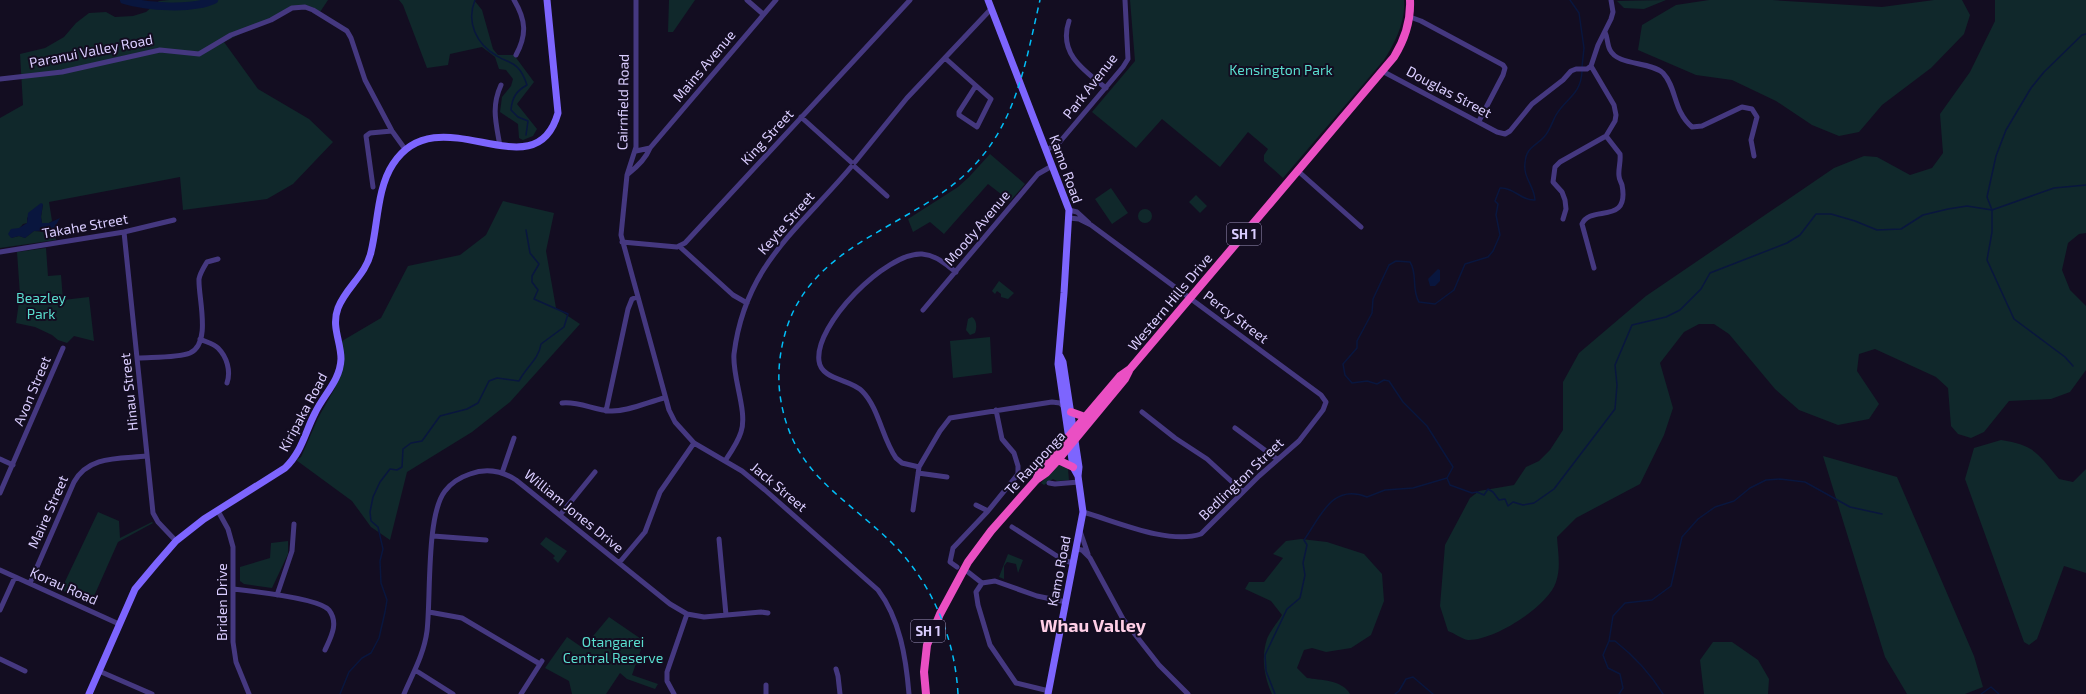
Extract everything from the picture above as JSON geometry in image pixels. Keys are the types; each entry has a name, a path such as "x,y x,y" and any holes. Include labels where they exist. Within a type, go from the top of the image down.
{"highway":[{"name":"Western Hills Drive","path":"1036,480 1041,469 1072,438 1085,417 1120,376 1130,369 1382,71 1401,46 1410,17 1410,0"},
{"name":"Te Rauponga","path":"921,694 920,667 926,638 958,572 991,531 1036,480 1046,473 1058,460 1072,438 1125,379 1130,369"},
{"path":"1068,410 1085,417"},
{"path":"1058,460 1073,467"},
{"name":"Te Rauponga","path":"926,694 924,672 927,645 958,572"}],"main road":[{"name":"Kiripaka Road","path":"89,694 119,624 136,589 176,541 204,519 286,468 297,455 312,417 338,374 341,358 335,325 338,309 369,261 386,179 392,165 405,149 414,143 428,138 444,136 518,148 532,145 546,136 556,122 558,113 557,90 547,0"},
{"name":"Kamo Road","path":"988,0 1069,214 1060,356 1058,364 1062,393 1068,410"},
{"name":"Kamo Road","path":"1048,693 1083,512 1078,479 1079,467 1072,438 1063,362 1060,356"},
{"name":"Kamo Road","path":"1072,438 1073,467 1078,479"}],"street":[{"path":"514,0 522,20 525,35 516,55"},
{"name":"Cairnfield Road","path":"636,0 636,151 628,175 621,222 622,242 637,297"},
{"path":"747,0 763,14"},
{"name":"Mains Avenue","path":"628,175 776,0"},
{"name":"King Street","path":"679,246 685,244 720,206 726,197 910,0"},
{"name":"Park Avenue","path":"1046,150 1058,144 1106,88 1128,59 1125,0"},
{"path":"1563,219 1566,209 1565,200 1562,192 1553,182 1554,173 1560,162 1577,154 1606,136 1615,121 1615,110 1591,66 1598,45 1612,15 1611,0"},
{"name":"Paranui Valley Road","path":"0,79 62,72 160,50 199,54 218,41 242,30 265,23 292,8 305,7 313,10 347,31 351,38 362,74 392,131 405,149"},
{"name":"Keyte Street","path":"725,461 742,431 743,421 734,361 747,303 760,272 775,250 853,165 907,98 991,9"},
{"path":"1410,17 1421,21 1501,63 1505,68 1479,121"},
{"path":"1069,21 1066,38 1072,57 1080,67 1106,88"},
{"path":"1605,32 1612,54 1625,60 1651,67 1663,73 1669,81 1681,114 1692,127 1702,126 1742,106 1752,109 1756,116 1751,146 1754,156"},
{"path":"945,58 975,87 991,99 977,127 959,115 959,112 975,87"},
{"name":"Douglas Street","path":"1382,71 1479,121 1497,132 1505,134 1510,131 1540,97 1563,80 1574,69 1584,70 1591,66"},
{"path":"500,146 494,107 495,98 501,86"},
{"path":"801,117 886,196"},
{"path":"373,187 366,136 370,133 392,131"},
{"path":"1594,268 1582,224 1586,216 1615,211 1621,201 1622,194 1622,186 1619,177 1620,154 1606,136"},
{"path":"636,151 649,150"},
{"name":"Moody Avenue","path":"923,310 1038,174 1052,166"},
{"path":"1298,171 1361,227"},
{"name":"Percy Street","path":"1069,214 1091,225 1321,395 1326,402"},
{"name":"Takahe Street","path":"0,252 124,232 174,220"},
{"name":"Hinau Street","path":"124,232 153,513 158,522 176,541"},
{"path":"622,242 679,246 733,295 747,303"},
{"path":"947,477 918,470 905,465 896,458 864,392 849,382 826,373 820,367 819,355 828,328 844,306 872,278 893,263 911,255 927,255 941,260 956,272"},
{"path":"138,358 190,353 196,348 203,328 199,277 207,262 218,259"},
{"path":"606,411 629,305 632,299 637,297"},
{"name":"Jack Street","path":"637,297 664,398 675,422 694,443 742,471 765,490 878,590 887,601 898,630 909,694"},
{"path":"200,339 217,347 228,362 229,377 226,383"},
{"name":"Avon Street","path":"0,493 63,348"},
{"path":"913,510 918,470 940,431 950,418 1052,402 1058,400 1062,393"},
{"path":"562,403 569,402 606,411 622,410 664,398"},
{"path":"1052,402 1060,403 1068,410"},
{"name":"Bedlington Street","path":"1083,512 1158,535 1196,535 1206,529 1305,433 1325,407 1326,402"},
{"path":"958,572 951,565 949,560 953,548 988,511 1017,477 1019,470 1014,453 1003,443 996,410"},
{"path":"1142,412 1175,438 1207,459 1243,492"},
{"path":"1235,428 1277,459"},
{"path":"502,473 514,438"},
{"path":"619,563 645,532 660,492 694,443"},
{"name":"Maire Street","path":"30,583 74,482 82,470 98,462 147,456"},
{"path":"0,458 13,465"},
{"name":"William Jones Drive","path":"404,694 424,646 435,514 445,490 458,479 475,472 493,471 502,473 516,480 670,604 687,614 704,617 761,612 768,613"},
{"path":"560,514 594,472"},
{"path":"1049,483 1055,484 1078,479"},
{"path":"976,505 988,511"},
{"name":"Briden Drive","path":"218,511 228,528 233,547 232,616 234,653 249,694"},
{"path":"277,595 292,551 294,524"},
{"path":"1012,527 1063,560 1073,563"},
{"path":"1080,530 1090,558 1123,619 1159,665 1188,694"},
{"path":"433,536 486,540"},
{"path":"719,539 726,615"},
{"path":"1076,549 1083,550 1090,558"},
{"name":"Korau Road","path":"0,570 119,624"},
{"path":"968,572 982,583"},
{"path":"0,610 15,577"},
{"path":"1048,693 1016,683 991,647 976,596 978,588 982,583 995,581 1037,596 1066,602"},
{"path":"233,589 277,595 318,603 329,610 334,627 325,650"},
{"path":"428,612 453,615 470,622 541,662 521,694"},
{"path":"674,694 667,681 667,672 687,614"},
{"path":"0,659 26,671"},
{"path":"836,669 840,694"},
{"path":"415,670 453,694"},
{"path":"99,671 152,694"},
{"path":"766,684 766,694"}],"green space":[{"path":"328,0 318,15 309,10 292,8 224,42 258,89 309,119 333,142 293,184 267,199 183,210 180,177 49,202 52,221 49,223 42,223 41,217 43,204 27,218 27,223 23,224 11,238 19,236 25,238 34,231 45,232 54,229 56,240 0,248 0,118 23,105 20,54 45,48 64,37 76,23 89,13 106,12 115,17 133,16 146,12 159,1"},
{"path":"399,0 474,0 482,10 493,49 498,55 514,55 534,82 517,104 537,129 533,136 523,140 519,138 518,124 500,112 502,97 511,86 513,79 506,70 499,69 495,57 482,47 450,54 448,65 427,68 403,5"},
{"path":"669,0 695,0 673,32 668,32"},
{"name":"Kensington Park","path":"1130,0 1404,0 1404,8 1399,32 1384,60 1283,178 1264,161 1264,155 1268,149 1248,132 1220,167 1162,119 1136,148 1092,112 1135,61"},
{"path":"1666,0 1644,9 1624,8 1617,1"},
{"path":"1709,0 1772,0 1882,7 1934,0 1962,0 1970,15 1964,34 1931,68 1882,105 1859,132 1839,136 1812,125 1776,101 1732,80 1696,75 1638,50 1642,25 1676,5"},
{"path":"1995,0 2086,0 2086,233 2079,234 2068,243 2062,270 2070,290 2086,306 2086,370 2070,392 2051,399 2009,401 1984,432 1971,438 1958,434 1951,426 1948,388 1936,377 1875,349 1859,354 1857,371 1879,404 1869,419 1838,425 1799,410 1775,389 1729,334 1714,324 1699,324 1684,332 1660,363 1673,408 1664,435 1640,484 1576,518 1557,537 1559,565 1556,582 1551,592 1531,612 1505,629 1479,639 1468,640 1448,631 1440,606 1445,545 1470,498 1479,491 1514,485 1526,467 1539,461 1550,450 1563,430 1563,382 1579,353 1646,296 1834,168 1864,156 1877,157 1910,175 1932,168 1943,153 1940,114 1970,72 1995,21"},
{"path":"990,154 1025,184 1010,201 988,184 944,234 930,222 913,232 908,219 958,187"},
{"path":"1111,188 1128,213 1112,224 1095,199"},
{"path":"1196,195 1207,206 1200,213 1189,202"},
{"path":"503,201 554,213 546,251 556,308 580,324 510,402 472,432 407,472 390,540 371,527 352,501 296,460 301,457 318,418 335,388 342,361 342,341 381,318 408,266 460,255 486,235"},
{"path":"1145,209 1150,211 1152,216 1150,221 1145,223 1140,221 1138,216 1140,211"},
{"name":"Beazley Park","path":"46,248 48,276 61,275 63,300 89,297 94,341 74,336 67,343 58,340 52,335 35,327 16,323 20,295 17,252"},
{"path":"999,281 1014,293 1008,299 1001,297 1001,294 997,291 995,294 992,291"},
{"path":"972,317 976,322 976,329 975,333 970,335 966,330 968,319"},
{"path":"990,337 992,373 953,378 950,341"},
{"path":"2001,440 2021,445 2035,452 2059,479 2073,482 2086,469 2086,573 2064,566 2037,639 2029,645 2024,642 1965,479 1974,448"},
{"path":"1823,456 1897,477 1974,656 1983,687 1965,694 1907,694 1885,657"},
{"path":"1058,464 1068,469 1069,480 1057,481 1053,479 1044,485 1041,483"},
{"path":"98,512 119,521 120,538 152,522 153,523 118,542 91,603 61,590"},
{"path":"546,537 567,551 558,563 553,558 555,556 540,544"},
{"path":"1301,539 1327,542 1364,554 1382,574 1384,601 1371,635 1351,648 1326,652 1312,648 1304,650 1297,668 1307,678 1337,683 1347,689 1350,694 1272,694 1267,681 1264,667 1265,646 1268,636 1282,615 1271,601 1245,589 1249,582 1264,582 1283,558 1273,554 1286,541"},
{"path":"288,541 288,554 272,588 244,584 240,581 240,567 270,558 271,543"},
{"path":"1008,554 1023,560 1018,573 1016,564 1007,562 1004,566 1004,579 999,577"},
{"name":"Otangarei Central Reserve","path":"609,617 644,641 632,675 658,684 655,689 627,679 620,673 606,694 572,694 569,681 545,668 567,637 583,648"},
{"path":"1713,642 1732,642 1758,660 1769,679 1768,694 1704,694 1700,660"}],"water":[{"path":"41,203 43,204 41,217 42,223 49,223 60,218 53,230 34,231 25,238 19,236 11,238 8,234 11,229 19,228 27,223 28,213"},
{"path":"1438,269 1440,270 1440,281 1435,286 1430,286 1428,279"}],"waterway":[{"path":"124,0 157,6 194,5 214,0"},
{"path":"475,0 472,8 472,24 478,39 490,51 516,66 521,72 527,85 515,95 511,110 518,117 528,121 526,135"},
{"path":"1570,0 1579,13 1584,48 1582,67"},
{"path":"2073,366 2065,357 2014,319 1987,260 1992,232 1992,210 1987,197 1996,156 2006,130 2031,88 2044,72 2082,35 2086,34"},
{"path":"1275,694 1266,671 1265,655 1287,609 1300,598 1305,575 1303,563 1307,545 1304,540 1322,512 1336,498 1345,494 1355,494 1367,497 1385,490 1413,488 1447,478 1453,467 1427,426 1403,402 1389,381 1384,380 1377,384 1367,381 1352,383 1345,375 1343,364 1357,348 1357,341 1372,313 1373,299 1389,265 1396,261 1410,262 1414,271 1415,292 1419,302 1435,304 1454,290 1465,264 1488,257 1493,251 1500,235 1496,215 1498,204 1495,201 1500,188 1505,188 1530,200 1535,200 1525,168 1527,153 1546,135 1560,109 1576,91 1579,86 1582,71"},
{"path":"1447,478 1450,485 1472,493 1477,492 1484,495 1488,489 1493,492 1499,500 1505,499 1508,506 1513,502 1523,505 1534,503 1554,489 1615,409 1617,385 1615,365 1632,325 1666,317 1680,310 1701,289 1710,273 1787,243 1800,235 1816,214 1831,214 1855,221 1877,230 1901,229 1923,215 1948,209 1967,206 1992,210 2054,188 2086,185"},
{"path":"340,694 349,672 362,658 371,653 379,638 385,612 387,600 381,583 380,561 383,549 378,527 371,521 370,512 373,497 380,482 390,469 397,470 402,467 403,449 411,443 422,441 440,416 467,409 478,403 489,381 497,378 519,381 538,354 541,344 564,327 568,314 534,299 538,290 532,282 532,276 539,264 530,253 526,230"},
{"path":"1619,694 1623,688 1620,674 1608,668 1603,655 1609,641 1613,616 1625,603 1652,600 1671,586 1682,537 1698,519 1715,507 1734,501 1750,488 1766,480 1780,479 1805,482 1850,507 1882,514"},
{"path":"1609,641 1615,641 1629,653 1653,679 1663,694"},
{"path":"1395,694 1399,691 1406,679 1413,677 1433,694"},
{"path":"1981,694 1991,687 1999,694"}],"railway":[{"path":"958,694 952,652 946,632 939,612 919,576 892,543 821,480 807,463 795,444 786,422 780,395 780,361 787,327 802,297 822,272 846,252 873,234 930,201 956,182 979,160 992,143 1003,124 1019,84 1040,0"}],"district":[{"name":"Whau Valley","path":"1093,626"}]}
